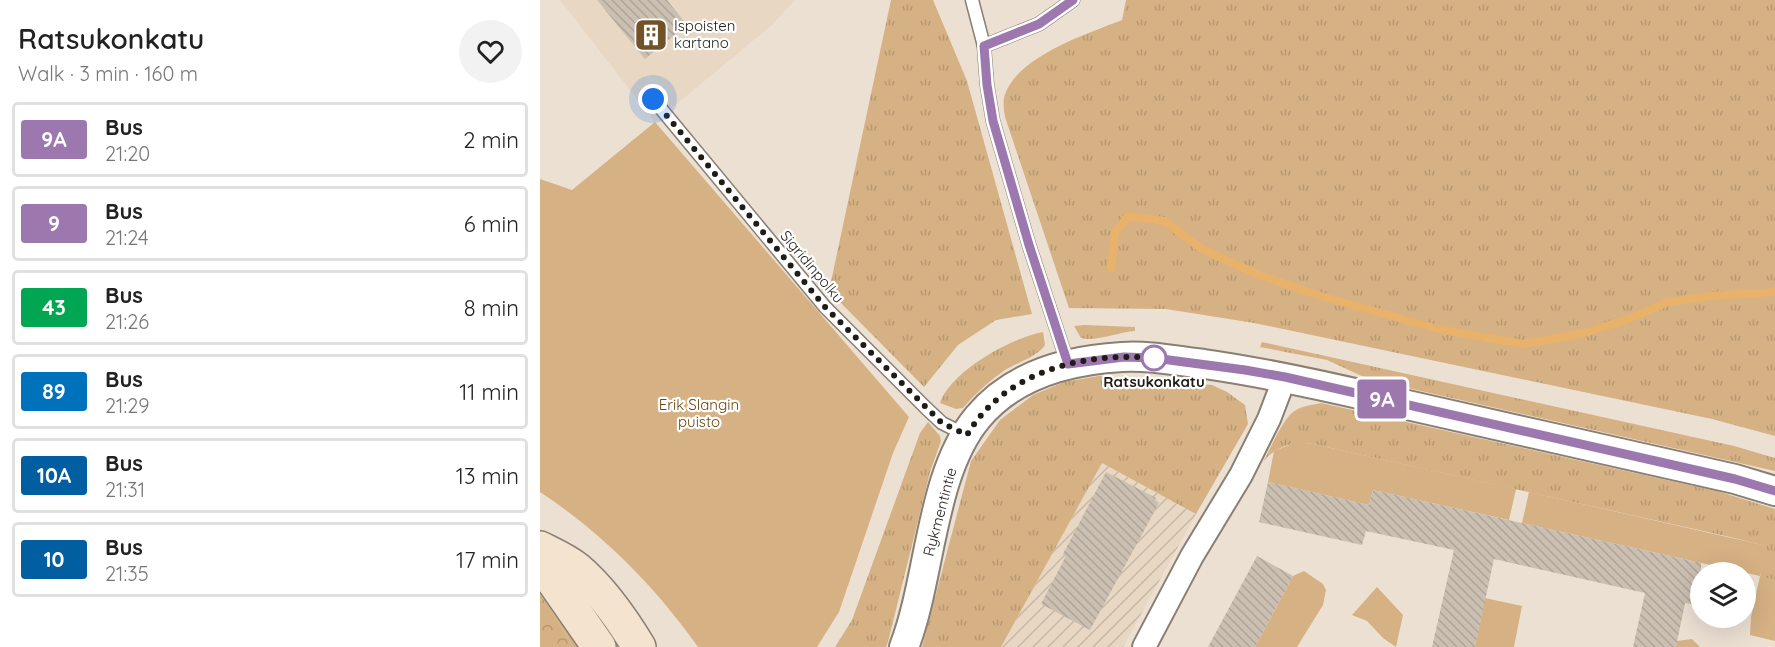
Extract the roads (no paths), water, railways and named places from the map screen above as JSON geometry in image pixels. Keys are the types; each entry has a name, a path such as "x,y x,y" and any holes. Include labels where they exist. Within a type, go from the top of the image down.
{"main road":[{"path":"540,548 575,567 590,581 639,647"},
{"path":"540,562 598,647"}],"street":[{"name":"Rykmentintie","path":"903,647 913,620 943,491 958,451 967,435 977,418 1002,394 1029,377 1068,364 1124,357 1154,358 1285,377 1724,476 1775,491"},
{"path":"1144,647 1192,556 1241,475 1269,419 1285,377"}],"lane":[{"path":"972,0 984,46 993,121 1068,364"},
{"path":"984,46 1039,24 1073,0"},
{"name":"Sigridinpolku","path":"653,99 825,307 942,423 967,435"}],"waterway":[{"path":"1111,268 1115,233 1128,216 1164,221 1202,249 1259,275 1317,295 1438,329 1523,344 1585,333 1628,319 1668,302 1710,296 1775,292"}],"place":[{"name":"Ispoisten kartano","path":"651,35"},
{"name":"Ratsukonkatu","path":"1154,358"}],"park label":[{"name":"Erik Slangin puisto","path":"699,414"}]}
